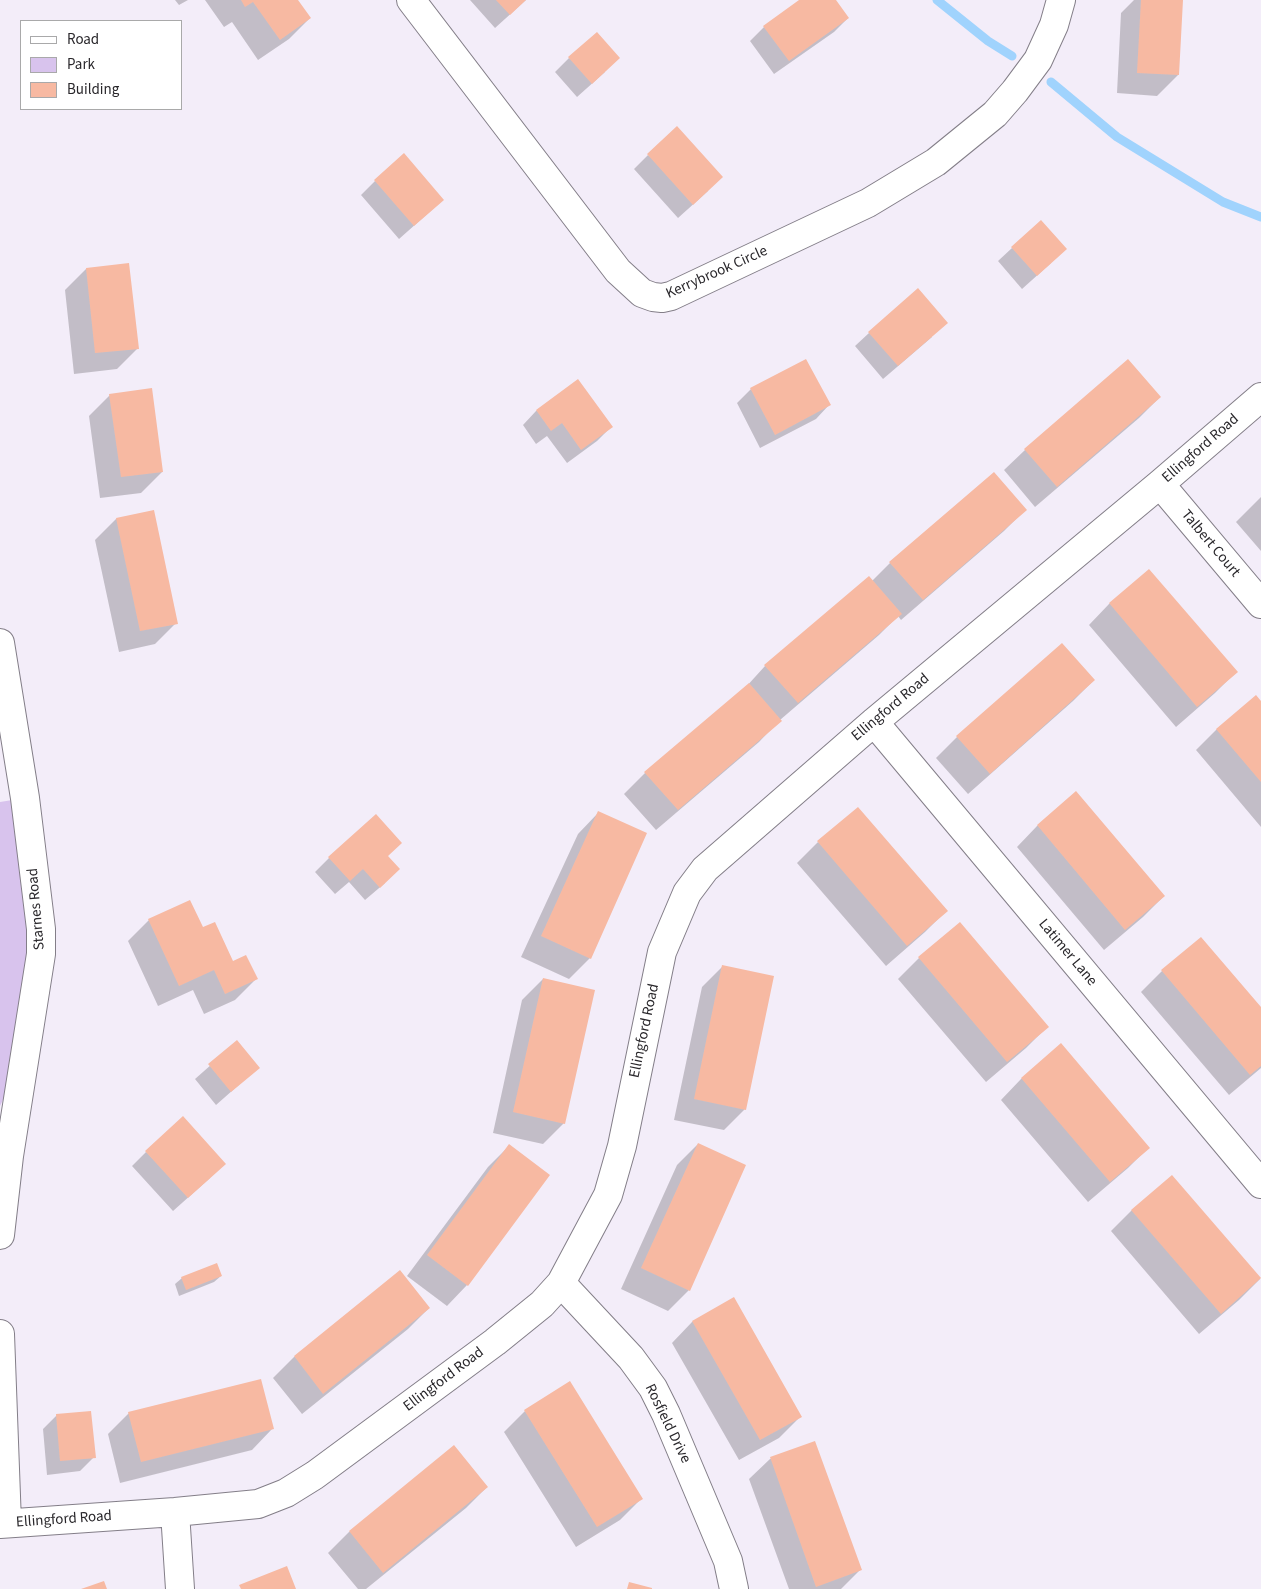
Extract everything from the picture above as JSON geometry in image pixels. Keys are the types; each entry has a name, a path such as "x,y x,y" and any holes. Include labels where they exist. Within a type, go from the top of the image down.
{"street":[{"name":"Kerrybrook Circle","path":"411,0 618,271 642,293 662,298 671,296 868,203 936,162 995,114 1016,91 1038,60 1054,25 1060,0"},
{"name":"Ellingford Road","path":"4,1524 258,1504 293,1488 315,1475 496,1342 542,1304 561,1283 608,1195 622,1146 662,952 687,893 706,869 874,722 1160,484 1261,397"},
{"name":"Talbert Court","path":"1160,484 1261,604"},
{"name":"Starnes Road","path":"0,643 25,798 41,928 41,954 9,1156 0,1235"},
{"name":"Latimer Lane","path":"874,722 1261,1184"},
{"name":"Rosfield Drive","path":"561,1283 631,1358 652,1388 666,1414 728,1561 734,1589"},
{"path":"0,1334 4,1524"},
{"path":"175,1512 180,1589"}],"green space":[{"path":"25,798 41,929 25,1053 0,1106 0,802"}],"building":[{"path":"241,0 298,0 311,18 280,40 253,2 245,7"},
{"path":"496,0 526,0 510,15"},
{"path":"799,0 836,0 849,18 789,61 763,26"},
{"path":"1141,0 1183,0 1179,75 1137,73"},
{"path":"597,32 620,58 592,84 568,57"},
{"path":"677,126 723,177 693,205 647,154"},
{"path":"404,153 444,200 414,226 374,180"},
{"path":"1041,220 1067,249 1037,276 1011,247"},
{"path":"129,263 139,349 95,353 86,268"},
{"path":"918,288 948,323 898,366 868,332"},
{"path":"806,359 831,405 775,435 750,388"},
{"path":"1128,359 1161,397 1057,487 1024,449"},
{"path":"578,379 613,427 581,450 562,423 551,431 536,410"},
{"path":"152,388 163,472 121,477 109,394"},
{"path":"994,472 1027,510 923,600 889,562"},
{"path":"154,510 178,624 140,631 116,518"},
{"path":"1149,569 1238,672 1197,707 1109,603"},
{"path":"869,576 902,614 798,703 764,665"},
{"path":"1062,643 1095,680 990,774 956,736"},
{"path":"749,683 782,721 678,810 644,772"},
{"path":"1256,695 1261,701 1261,782 1216,729"},
{"path":"1076,791 1165,896 1125,930 1037,825"},
{"path":"858,807 948,911 907,946 817,841"},
{"path":"598,811 647,833 591,959 541,936"},
{"path":"376,814 402,843 388,856 400,869 380,888 363,869 350,881 328,857"},
{"path":"190,900 203,927 215,922 233,961 246,955 258,979 225,994 214,970 179,986 148,919"},
{"path":"960,922 1049,1027 1007,1062 918,957"},
{"path":"1201,937 1261,1007 1261,1066 1250,1075 1161,970"},
{"path":"722,965 774,976 746,1110 694,1099"},
{"path":"543,978 595,990 565,1124 513,1112"},
{"path":"237,1040 260,1068 231,1092 208,1064"},
{"path":"1061,1043 1150,1148 1110,1182 1021,1078"},
{"path":"183,1116 226,1164 188,1198 145,1151"},
{"path":"698,1143 746,1165 690,1291 641,1268"},
{"path":"509,1144 550,1175 468,1286 427,1255"},
{"path":"1172,1175 1261,1278 1221,1314 1131,1210"},
{"path":"217,1263 222,1276 186,1290 181,1277"},
{"path":"400,1270 430,1308 323,1394 294,1356"},
{"path":"734,1297 802,1417 760,1440 692,1321"},
{"path":"261,1379 274,1429 141,1462 128,1412"},
{"path":"570,1381 643,1499 597,1527 524,1410"},
{"path":"91,1411 96,1458 60,1461 56,1414"},
{"path":"815,1441 862,1570 816,1587 770,1457"},
{"path":"454,1445 488,1487 383,1573 349,1531"},
{"path":"287,1566 296,1589 241,1589 239,1585"},
{"path":"104,1581 107,1589 81,1589"},
{"path":"629,1582 652,1588 652,1589 627,1589"}],"waterway":[{"path":"937,0 988,41 1012,56"},
{"path":"1051,82 1117,137 1223,202 1261,217"}]}
